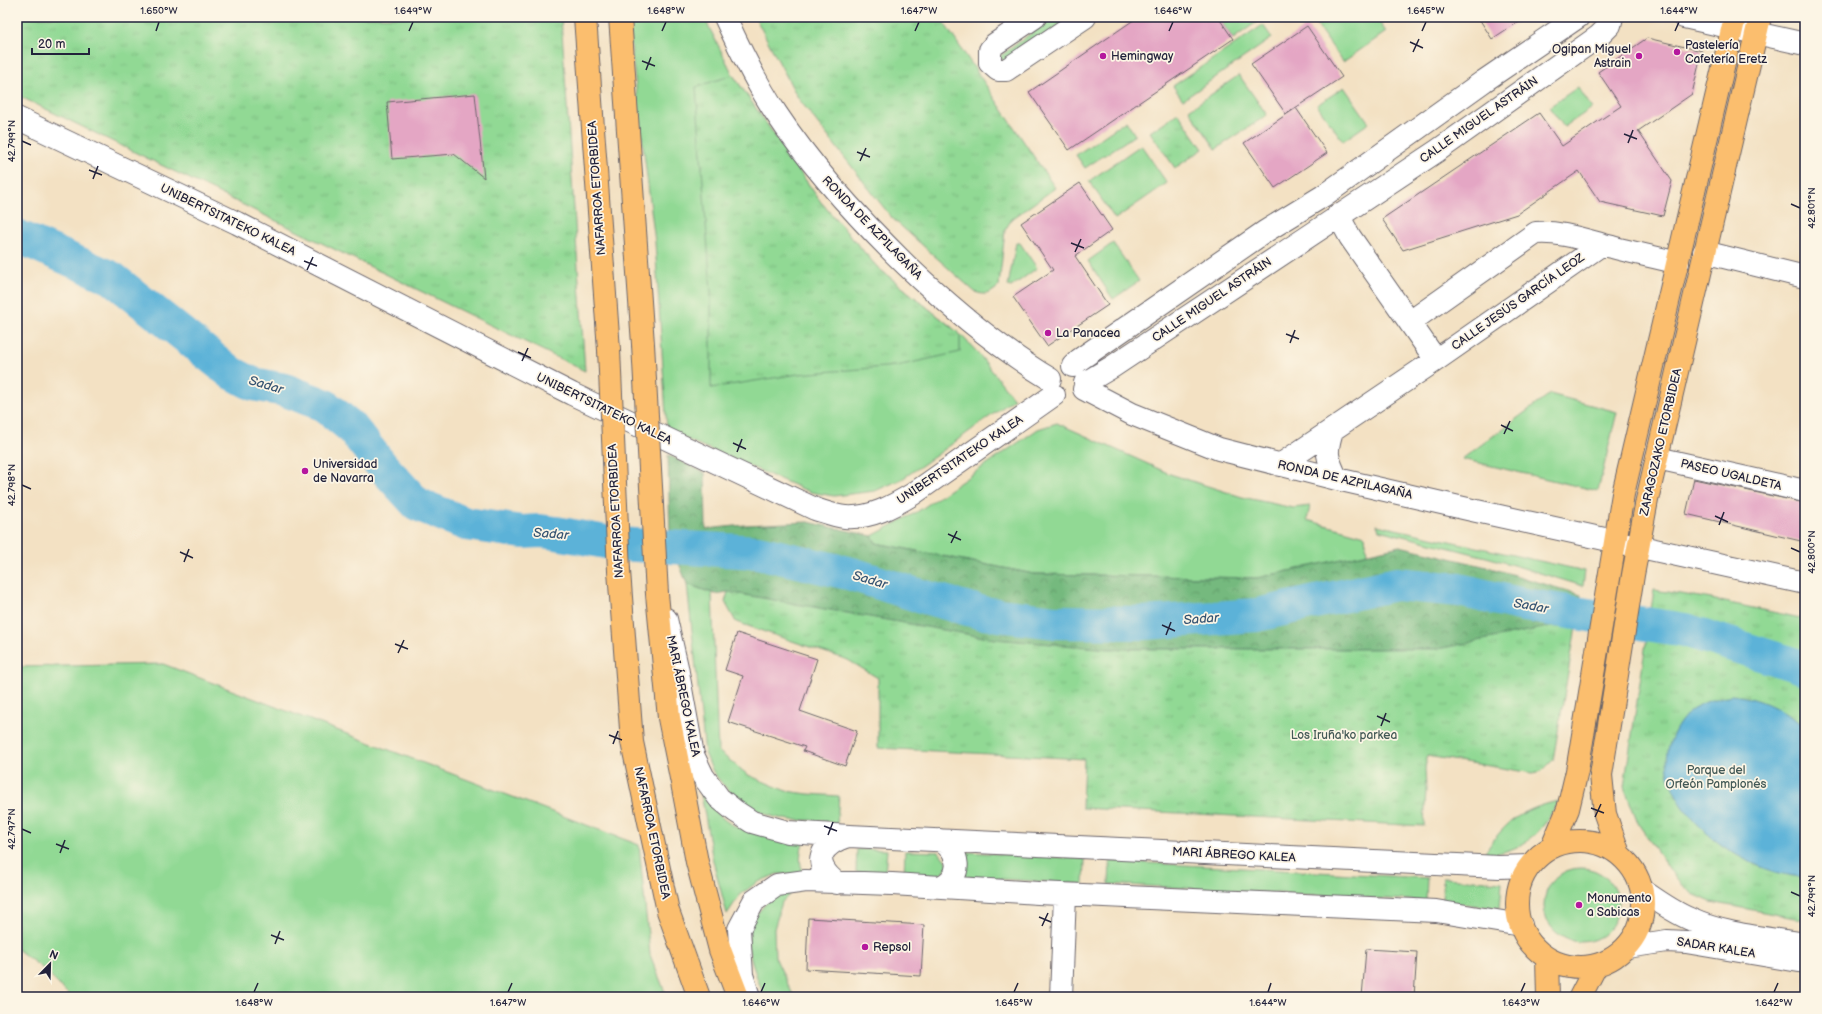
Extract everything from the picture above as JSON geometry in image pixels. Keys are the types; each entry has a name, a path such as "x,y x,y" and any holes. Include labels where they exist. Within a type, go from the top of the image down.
{"main road":[{"name":"NAFARROA ETORBIDEA","path":"585,17 609,350 619,571 632,742 668,911 699,997"},
{"path":"620,17 643,344 657,594 669,718 697,862 720,950 738,997"},
{"name":"ZARAGOZAKO ETORBIDEA","path":"1552,847 1568,809 1578,763 1623,494 1734,22"},
{"name":"ZARAGOZAKO ETORBIDEA","path":"1620,854 1605,814 1601,775 1620,650 1638,546 1657,458 1758,25"},
{"path":"1569,841 1587,841 1604,845 1620,854 1634,870 1642,890 1644,911 1638,930 1627,947 1613,959 1596,966 1579,967 1562,965 1547,958 1531,944 1521,926 1517,905 1520,884 1529,866 1552,847 1569,841"},
{"path":"1547,958 1548,997"},
{"path":"1580,997 1596,966"}],"street":[{"name":"RONDA DE AZPILAGAÑA","path":"725,17 740,50 776,113 826,182 878,238 935,293 1052,387"},
{"path":"1035,17 995,44 990,50 990,63 998,70 1006,70 1084,17"},
{"path":"1081,380 1063,365 1058,367 1052,374 1052,387 1059,398 1070,400 1080,394 1081,380 1079,360 1266,231 1323,196 1484,81 1578,17"},
{"name":"CALLE MIGUEL ASTRÁIN","path":"1081,380 1112,367 1436,150 1599,36 1610,25 1612,17"},
{"path":"1684,17 1758,25 1805,44"},
{"name":"UNIBERTSITATEKO KALEA","path":"17,118 237,223 572,394 815,509 845,517 861,516 894,505 920,490 1052,387"},
{"path":"1323,196 1329,194 1335,195 1340,199 1342,210 1338,215 1350,237 1436,360"},
{"name":"CALLE JESÚS GARCÍA LEOZ","path":"1410,322 1536,234 1550,232 1565,235 1678,263"},
{"name":"CALLE JESÚS GARCÍA LEOZ","path":"1280,465 1436,360 1601,245"},
{"path":"1704,252 1805,277"},
{"path":"1112,367 1112,386 1119,406"},
{"name":"RONDA DE AZPILAGAÑA","path":"1081,380 1132,414 1219,449 1336,479 1805,583"},
{"path":"1332,431 1326,449 1336,479"},
{"name":"PASEO UGALDETA","path":"1657,458 1805,491"},
{"name":"MARI ÁBREGO KALEA","path":"657,594 669,628 694,755 703,776 719,798 752,822 788,832 849,836 1452,865 1499,867 1529,866"},
{"name":"MARI ÁBREGO KALEA","path":"838,883 828,876 822,867 822,855 829,844 849,836"},
{"path":"940,840 953,851 957,864 954,876 950,883 941,887"},
{"path":"749,997 742,975 739,929 754,901 777,885 806,881 941,887 1066,895 1436,911 1521,926"},
{"name":"SADAR KALEA","path":"1642,890 1670,909 1698,922 1719,929 1805,944"},
{"path":"1061,997 1066,895"},
{"name":"SADAR KALEA","path":"1627,947 1673,941 1805,962"}],"green space":[{"path":"17,17 561,17 585,371 17,95"},
{"path":"629,17 704,17 733,75 820,201 877,267 960,334 978,353 1014,399 902,479 875,491 834,496 810,492 667,431 655,242 632,55"},
{"path":"755,17 940,17 1055,188 1012,219 1005,230 999,286 988,294 975,292 892,218 798,98"},
{"path":"1053,17 1073,17 1007,63 999,57"},
{"path":"1218,17 1255,17 1258,21 1233,39"},
{"path":"1311,17 1376,17 1386,32 1343,62"},
{"path":"1263,25 1272,38 1183,100 1173,86"},
{"path":"733,75 820,201 877,267 960,334 960,352 897,366 798,374 711,388 711,291 696,87"},
{"path":"1239,75 1267,115 1216,149 1189,110"},
{"path":"1344,87 1369,123 1343,141 1317,105"},
{"path":"1578,87 1592,108 1564,127 1549,107"},
{"path":"1178,113 1203,149 1175,168 1150,132"},
{"path":"1126,121 1135,135 1085,168 1076,155"},
{"path":"1141,145 1167,183 1115,219 1089,181"},
{"path":"1016,243 1020,243 1037,268 1011,287 1008,286"},
{"path":"1113,243 1139,281 1113,299 1088,261"},
{"path":"1550,394 1617,412 1598,491 1462,459"},
{"path":"1057,423 1170,474 1242,497 1293,508 1310,506 1307,520 1365,536 1367,554 1257,578 1034,574 876,543 872,536 917,512 1038,429"},
{"path":"668,455 705,473 706,529 745,525 808,522 872,536 876,543 1034,574 1257,578 1400,546 1491,568 1581,595 1576,627 1548,627 1438,649 1109,649 994,639 728,592 715,594 687,584 670,540"},
{"path":"1377,525 1585,571 1583,586 1490,558 1379,530"},
{"path":"687,584 712,593 718,751 748,775 786,791 839,796 837,825 826,821 791,820 768,815 747,805 738,798 714,773 705,753"},
{"name":"Parque del Orfeón Pamplonés","path":"1654,590 1706,598 1805,619 1805,920 1711,902 1693,894 1677,880 1639,825 1624,787"},
{"name":"Los Iruña'ko parkea","path":"728,592 994,639 1109,649 1438,649 1548,627 1576,627 1553,760 1542,771 1533,773 1427,756 1425,769 1426,789 1424,826 1082,808 1084,759 878,748 878,678 848,660 736,622 725,602"},
{"path":"163,664 639,845 650,955 667,997 71,997 41,967 17,949 17,667"},
{"path":"701,793 721,817 738,827 756,833 805,838 800,856 804,875 777,874 756,883 740,895 727,914 713,861"},
{"path":"1558,801 1544,824 1529,840 1509,850 1483,856 1498,834 1514,819 1523,813"},
{"path":"857,849 887,850 885,873 856,872"},
{"path":"905,851 939,852 949,865 939,876 904,875"},
{"path":"967,852 1085,859 1084,884 965,877"},
{"path":"1110,861 1427,878 1426,901 1109,884"},
{"path":"1581,868 1595,871 1607,879 1615,891 1618,905 1615,919 1607,931 1595,939 1581,942 1567,939 1555,931 1547,919 1544,905 1547,891 1555,879 1567,871"},
{"path":"1443,878 1502,882 1500,908 1442,902"},
{"path":"794,890 782,902 774,929 775,957 794,997 764,997 748,947 750,922 773,895"}],"water":[{"path":"1732,695 1753,699 1770,705 1805,726 1805,877 1781,874 1766,869 1744,859 1728,849 1697,823 1684,807 1674,789 1668,771 1668,752 1674,733 1679,724 1691,711 1705,702"}],"building":[{"path":"1138,17 1218,17 1233,39 1069,150 1029,92"},
{"path":"1478,17 1525,17 1492,39"},
{"path":"1307,26 1342,77 1286,114 1251,64"},
{"path":"1647,38 1702,51 1692,94 1638,131 1672,181 1663,216 1600,202 1579,171 1517,214 1403,250 1382,219 1539,113 1562,146 1621,106 1598,72"},
{"path":"475,94 484,178 454,154 392,159 387,102"},
{"path":"1296,108 1327,153 1275,188 1244,143"},
{"path":"1080,183 1112,230 1075,256 1108,305 1047,346 1013,297 1053,270 1021,223"},
{"path":"1694,479 1805,503 1805,542 1686,514"},
{"path":"737,633 817,659 800,711 857,731 845,766 803,751 805,747 728,722 743,676 725,670"},
{"name":"Repsol","path":"808,918 924,925 921,976 806,969"},
{"path":"1366,949 1417,952 1414,997 1362,997"}],"waterway":[{"name":"Sadar","path":"17,236 112,278 230,372 253,384 285,390 324,405 352,428 382,466 417,504 466,524 523,532 540,531 556,533 617,544 758,552 852,574 914,594 983,613 1055,622 1144,623 1257,615 1396,584 1459,590 1524,605 1685,630 1805,668"}],"place":[{"name":"Pastelería Cafetería Eretz","path":"1677,52"},
{"name":"Hemingway","path":"1103,56"},
{"name":"Ogipan Miguel Astrain","path":"1639,56"},
{"name":"La Panacea","path":"1048,333"},
{"name":"Universidad de Navarra","path":"305,471"},
{"name":"Monumento a Sabicas","path":"1579,905"},
{"name":"Repsol","path":"865,947"}]}
